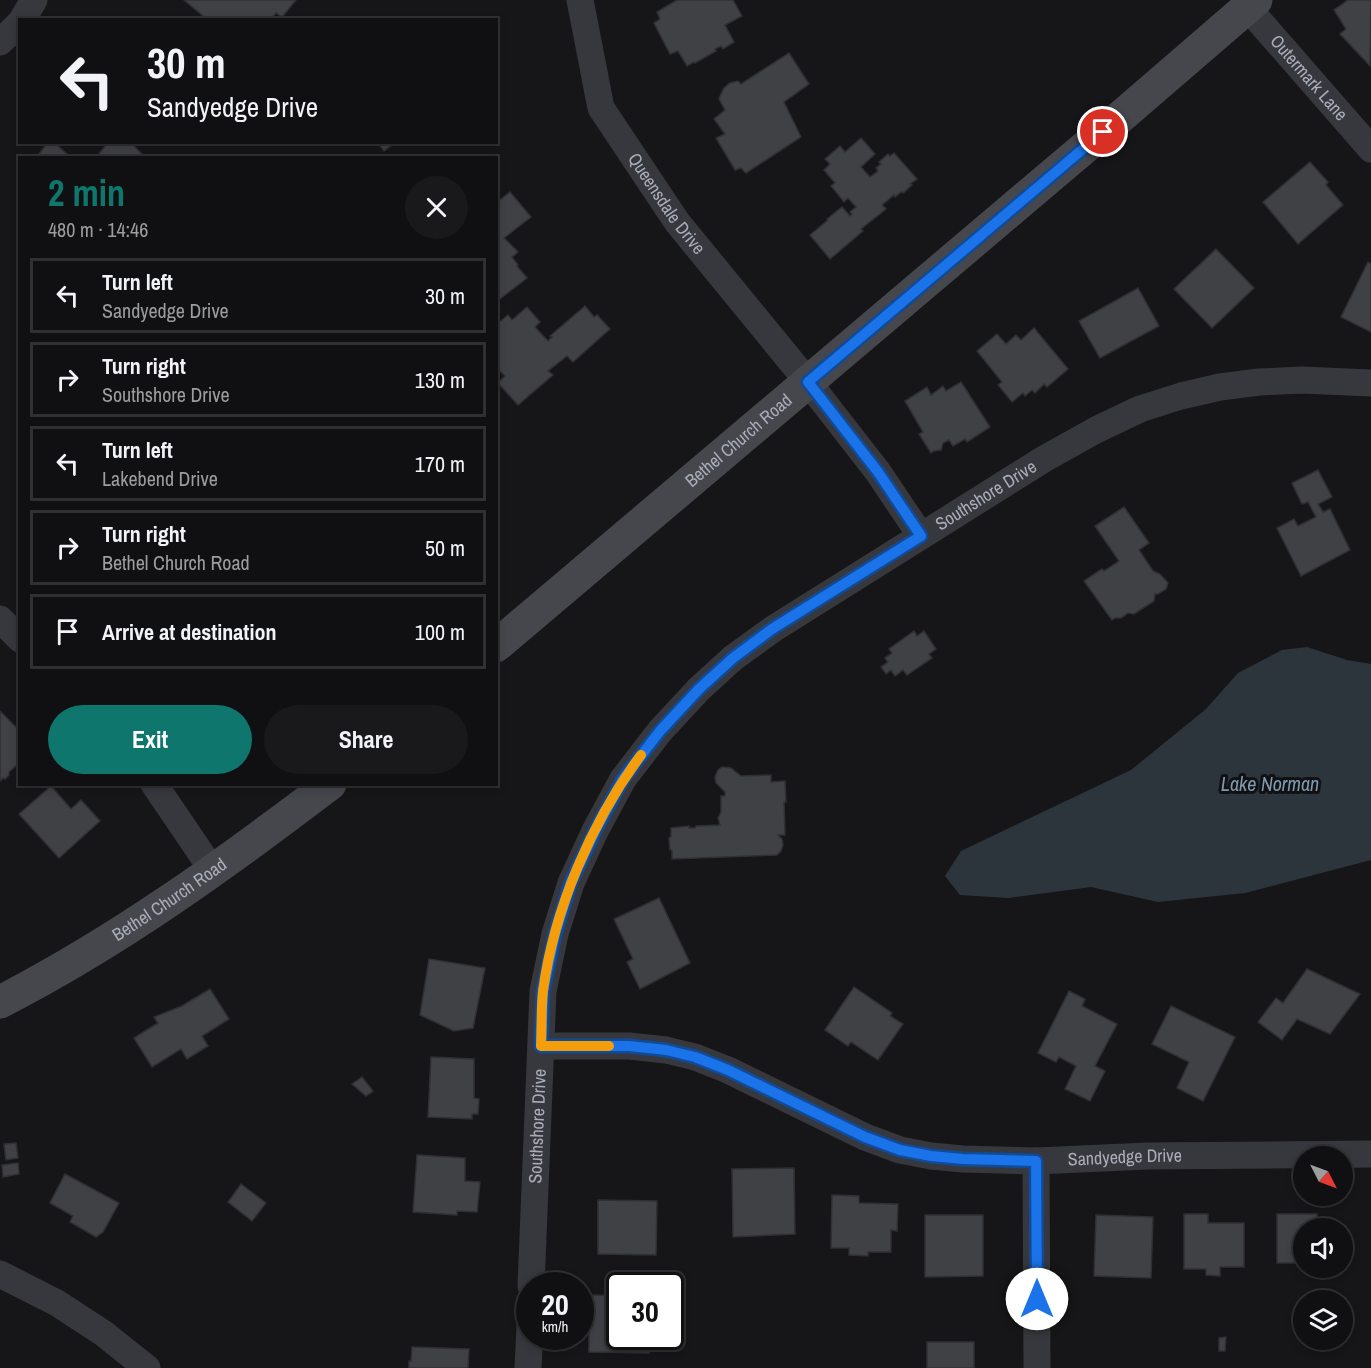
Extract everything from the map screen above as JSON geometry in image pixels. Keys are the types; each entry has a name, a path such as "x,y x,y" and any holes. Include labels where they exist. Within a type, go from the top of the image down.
{"street":[{"path":"23,18 34,0"},
{"name":"Queensdale Drive","path":"580,0 601,108 677,222 808,382 878,472 921,536"},
{"name":"Bethel Church Road","path":"498,644 1251,4"},
{"name":"Outermark Lane","path":"1251,4 1371,149"},
{"path":"0,42 18,24"},
{"name":"Southshore Drive","path":"532,1272 543,991 555,934 571,882 623,779 660,731 699,689 733,658 772,629 1044,459 1140,409 1220,387 1259,382 1302,380 1371,383"},
{"path":"155,786 213,871"},
{"name":"Bethel Church Road","path":"0,1002 111,939 213,871 327,786"},
{"name":"Sandyedge Drive","path":"541,1046 629,1046 666,1050 695,1057 728,1070 865,1137 900,1150 931,1156 1036,1161 1148,1156 1371,1154"},
{"path":"1036,1161 1037,1368"},
{"path":"0,1274 57,1303 103,1332 147,1368"},
{"path":"528,1368 529,1350"}],"water":[{"name":"Lake Norman","path":"1307,647 1347,660 1371,664 1371,860 1245,893 1158,902 1091,887 1009,898 960,895 945,876 961,851 1131,770 1206,709 1238,673 1282,650"}],"building":[{"path":"184,0 296,0 282,17 276,13 272,18 206,18"},
{"path":"677,0 733,0 742,16 725,25 734,42 723,49 721,46 715,49 716,51 687,66 678,51 670,54 654,23 660,19 657,12"},
{"path":"1348,0 1371,0 1370,66 1340,34 1346,29 1334,10"},
{"path":"789,53 809,84 784,102 801,137 746,173 741,168 735,170 716,138 725,134 714,119 725,110 719,99 721,94 730,83 738,81 741,84"},
{"path":"861,138 875,154 861,167 870,177 878,171 876,168 881,164 879,162 888,154 890,156 894,153 917,179 903,193 895,197 894,195 882,205 886,209 830,259 810,235 842,207 850,216 852,214 850,212 856,207 848,198 844,202 831,186 835,183 824,170 830,164 825,159 840,146 845,152"},
{"path":"46,144 56,144 69,156 38,156"},
{"path":"106,144 132,144 142,154 140,156 98,156"},
{"path":"379,144 393,144 384,151"},
{"path":"1310,162 1328,182 1326,185 1343,205 1298,244 1263,202"},
{"path":"510,192 531,217 504,238 518,252 512,257 527,278 498,300 498,201"},
{"path":"1216,249 1254,288 1212,328 1174,289"},
{"path":"1368,262 1371,264 1371,332 1341,317"},
{"path":"1138,288 1159,326 1100,358 1079,321"},
{"path":"585,306 594,317 597,315 610,329 573,362 567,356 548,371 553,375 518,405 498,383 505,376 498,369 498,323 508,315 512,320 527,307 540,322 535,327 548,341 552,337 550,336"},
{"path":"1034,328 1068,369 1047,387 1044,384 1035,393 1032,390 1025,396 1023,393 1012,402 998,385 1002,382 977,351 997,334 1006,344 1016,335 1021,340"},
{"path":"961,382 990,427 967,442 965,439 953,446 949,440 943,443 941,450 931,453 919,434 923,432 905,401 927,387 931,395 943,386 946,391"},
{"path":"1318,470 1332,497 1318,504 1323,512 1330,509 1350,550 1301,576 1277,528 1294,519 1298,526 1316,517 1308,502 1302,504 1292,483"},
{"path":"1124,507 1149,543 1139,550 1153,571 1160,574 1168,583 1166,589 1155,594 1154,601 1134,614 1128,613 1112,620 1084,581 1119,561 1095,526"},
{"path":"914,631 917,636 924,631 936,649 929,654 932,658 907,675 903,670 895,676 891,670 886,674 881,667 888,662 885,658 892,653 889,649"},
{"path":"0,711 18,729 18,764 5,779 0,781"},
{"path":"722,767 731,768 741,776 771,775 771,782 785,781 785,835 778,835 782,839 781,851 777,855 672,859 669,838 671,828 720,825 718,818 721,812 721,796 725,796 725,792 716,783 715,777"},
{"path":"51,786 71,809 81,800 100,821 59,858 19,814"},
{"path":"659,898 690,963 640,989 627,962 633,959 614,919"},
{"path":"429,959 485,968 473,1028 454,1031 420,1015"},
{"path":"1307,969 1360,994 1330,1034 1297,1019 1282,1040 1258,1022 1276,998 1283,1003"},
{"path":"854,987 892,1013 890,1016 903,1024 878,1060 851,1042 848,1046 825,1030"},
{"path":"210,989 229,1019 202,1036 208,1046 187,1059 181,1049 152,1067 134,1038 158,1023 154,1017 182,1006"},
{"path":"1069,991 1085,999 1082,1006 1117,1024 1095,1066 1105,1071 1090,1101 1065,1089 1076,1066 1059,1057 1056,1062 1038,1053"},
{"path":"1171,1006 1235,1037 1203,1101 1177,1088 1189,1062 1152,1044"},
{"path":"431,1057 474,1059 474,1098 479,1099 478,1114 472,1114 472,1119 428,1117"},
{"path":"362,1077 373,1091 366,1096 352,1084"},
{"path":"16,1143 18,1158 6,1160 4,1144"},
{"path":"417,1155 465,1158 465,1181 480,1182 477,1212 457,1211 457,1215 413,1212"},
{"path":"18,1163 19,1174 3,1177 2,1165"},
{"path":"794,1168 795,1234 733,1237 732,1169"},
{"path":"65,1174 119,1203 103,1232 96,1237 70,1222 73,1216 50,1203"},
{"path":"241,1184 266,1203 252,1221 228,1202"},
{"path":"832,1195 859,1196 859,1203 898,1204 897,1231 891,1230 891,1252 868,1252 868,1256 849,1255 849,1248 831,1248"},
{"path":"598,1200 657,1201 656,1255 598,1254"},
{"path":"1184,1214 1208,1214 1208,1223 1244,1223 1244,1267 1220,1267 1220,1276 1206,1275 1206,1269 1184,1269"},
{"path":"1277,1214 1317,1214 1317,1218 1293,1218 1293,1263 1277,1263"},
{"path":"925,1215 983,1215 983,1276 925,1277"},
{"path":"1096,1215 1153,1217 1151,1278 1094,1276"},
{"path":"594,1295 606,1295 606,1350 649,1350 649,1353 589,1352 589,1350 594,1350"},
{"path":"1226,1337 1225,1351 1219,1351 1219,1338"},
{"path":"927,1342 974,1342 974,1368 927,1368"},
{"path":"412,1347 469,1349 468,1368 409,1368"}],"slow traffic":[{"path":"609,1046 541,1046 543,991 555,934 571,882 623,779 641,755"}],"route":[{"path":"1037,1299 1036,1161 963,1159 900,1150 865,1137 728,1070 695,1057 666,1050 629,1046 541,1046 543,991 555,934 571,882 623,779 660,731 699,689 733,658 772,629 921,536 878,472 808,382 1103,132"}]}
